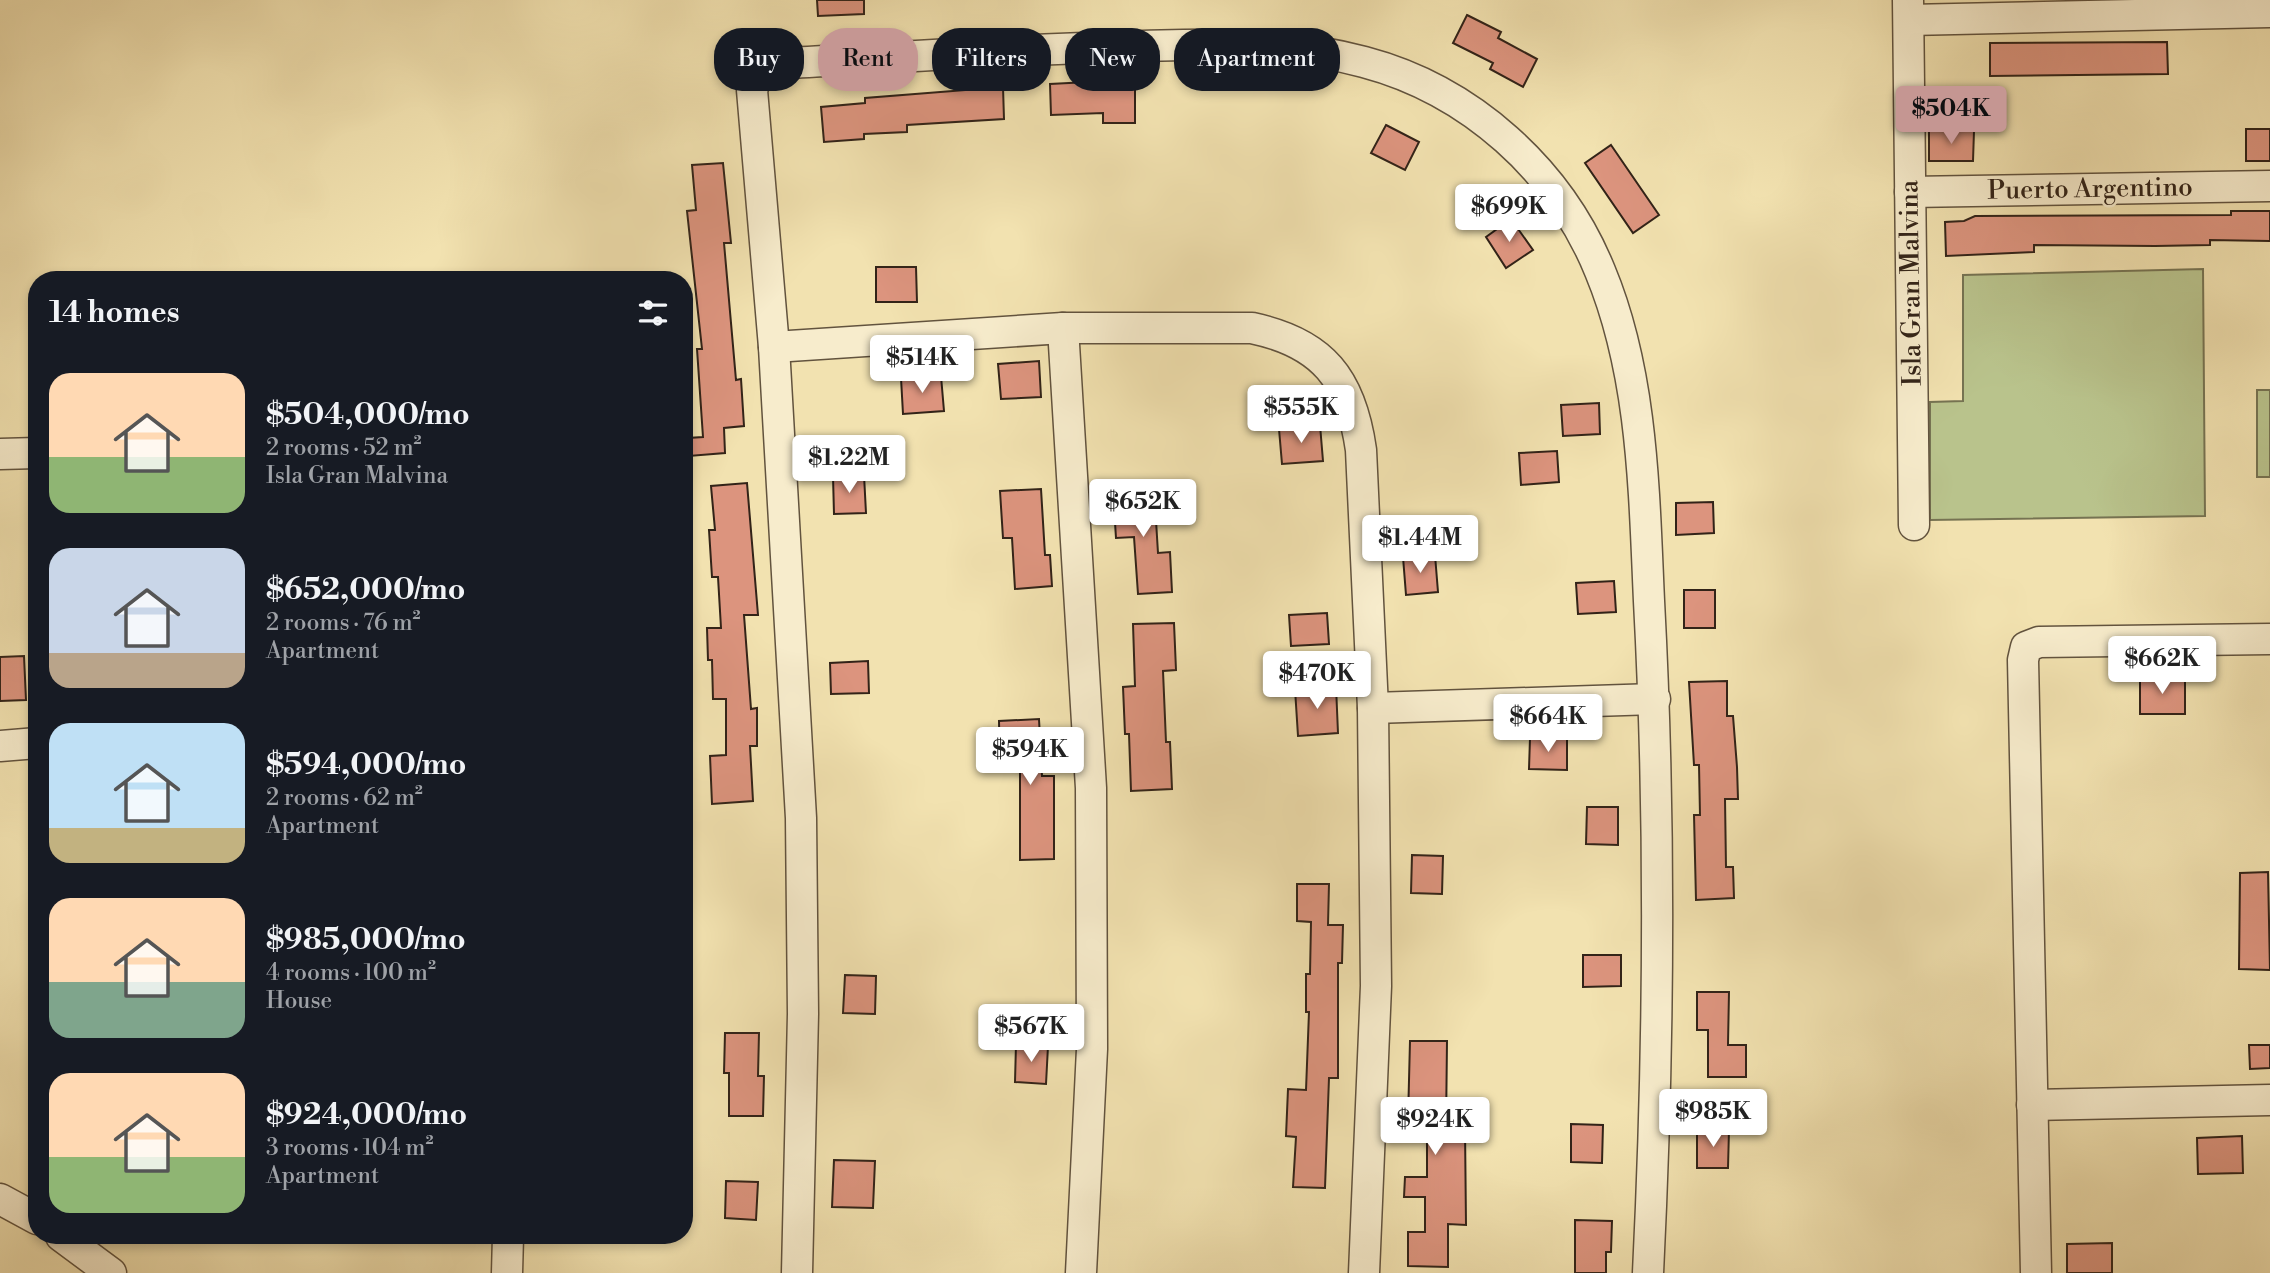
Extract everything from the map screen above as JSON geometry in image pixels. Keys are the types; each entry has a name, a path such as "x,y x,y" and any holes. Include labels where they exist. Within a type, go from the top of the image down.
{"street":[{"path":"1908,10 2270,12"},
{"name":"Isla Gran Malvina","path":"1908,10 1913,525"},
{"path":"797,1273 803,1014 801,818 774,347 751,105 758,73 773,66 1049,48 1254,46 1363,61 1411,78 1463,107 1518,148 1546,180 1578,226 1599,266 1617,313 1630,372 1640,448 1654,699 1658,1075 1648,1273"},
{"name":"Puerto Argentino","path":"1910,192 2270,186"},
{"path":"1063,328 1090,716 1092,1049 1081,1273"},
{"path":"774,347 1063,328 1252,328 1280,334 1303,344 1321,357 1338,378 1357,422 1361,450 1374,708 1377,986 1364,1273"},
{"path":"0,454 28,453"},
{"path":"2036,1273 2023,660 2026,647 2039,642 2270,639"},
{"path":"1374,708 1654,699"},
{"path":"0,746 28,744"},
{"path":"2032,1105 2270,1100"},
{"path":"0,1199 28,1214"},
{"path":"72,1244 111,1273"},
{"path":"507,1273 509,1244"}],"green space":[{"path":"2203,269 2205,516 1930,520 1930,402 1963,401 1963,275"},
{"path":"2257,390 2270,390 2270,477 2257,477"}],"building":[{"path":"817,0 864,0 864,14 818,16"},
{"path":"1467,15 1501,32 1498,38 1537,59 1523,87 1490,69 1493,63 1453,43"},
{"path":"2167,42 2168,74 1990,76 1990,43"},
{"path":"1065,83 1065,91 1135,91 1135,123 1103,123 1103,113 1051,115 1051,84"},
{"path":"953,91 1003,91 1004,119 907,125 907,132 864,134 864,139 824,142 821,107 865,103 865,98"},
{"path":"1386,125 1419,142 1405,170 1371,153"},
{"path":"2246,129 2270,129 2270,161 2246,161"},
{"path":"1929,131 1974,131 1973,161 1929,161"},
{"path":"1611,145 1659,215 1633,233 1585,163"},
{"path":"723,163 731,243 724,243 736,380 741,379 744,426 724,428 725,453 693,456 693,438 703,437 697,349 702,349 687,211 696,210 692,165"},
{"path":"2231,211 2270,211 2270,241 2210,240 2210,245 2155,246 2034,245 2034,252 1946,256 1945,222 1964,221 1975,216 2231,215"},
{"path":"1511,219 1533,250 1506,268 1486,237"},
{"path":"876,267 916,267 917,302 876,302"},
{"path":"1039,361 1041,397 1001,399 998,364"},
{"path":"941,376 944,411 903,414 901,378"},
{"path":"1599,403 1600,434 1563,436 1561,405"},
{"path":"1320,425 1323,461 1282,464 1279,429"},
{"path":"1557,451 1559,482 1521,485 1519,453"},
{"path":"864,475 866,513 834,514 833,476"},
{"path":"747,483 758,615 744,615 751,709 757,708 757,746 750,746 753,801 712,804 710,756 726,755 726,699 713,699 712,660 708,660 707,628 721,628 718,577 712,577 709,530 715,530 711,486"},
{"path":"1154,488 1158,553 1170,552 1172,592 1138,594 1134,537 1116,538 1113,491"},
{"path":"1041,489 1045,555 1050,555 1052,586 1015,589 1012,538 1003,538 1000,491"},
{"path":"1713,502 1714,533 1676,535 1676,503"},
{"path":"1435,555 1438,592 1406,595 1403,557"},
{"path":"1614,581 1616,612 1578,614 1576,583"},
{"path":"1684,590 1715,590 1715,628 1684,628"},
{"path":"1327,613 1329,644 1291,646 1289,615"},
{"path":"1174,623 1176,670 1163,671 1166,742 1170,742 1172,789 1131,791 1129,734 1125,734 1123,687 1135,686 1133,624"},
{"path":"24,656 26,700 0,701 0,657"},
{"path":"868,661 869,693 831,694 830,663"},
{"path":"2140,677 2185,677 2185,714 2140,714"},
{"path":"1727,681 1727,716 1733,716 1737,767 1738,799 1725,799 1726,867 1733,867 1734,898 1696,900 1694,815 1700,815 1699,765 1694,765 1689,682"},
{"path":"1336,686 1338,733 1298,736 1295,689"},
{"path":"1039,719 1042,776 1054,776 1054,859 1020,860 1020,767 1000,768 999,721"},
{"path":"1530,738 1567,738 1567,770 1529,769"},
{"path":"1587,807 1618,807 1618,845 1586,844"},
{"path":"1412,855 1443,856 1442,894 1411,893"},
{"path":"2268,872 2270,970 2239,969 2240,873"},
{"path":"1297,884 1329,884 1328,925 1343,925 1342,963 1338,963 1338,1078 1329,1078 1325,1188 1293,1187 1296,1137 1286,1136 1288,1089 1306,1090 1309,1012 1306,1012 1306,974 1310,974 1311,922 1297,921"},
{"path":"1583,955 1621,955 1621,986 1583,987"},
{"path":"845,975 876,976 875,1014 843,1013"},
{"path":"1697,992 1729,992 1728,1045 1746,1045 1746,1077 1708,1077 1708,1030 1697,1030"},
{"path":"725,1033 759,1033 758,1076 764,1076 763,1116 729,1116 729,1073 724,1073"},
{"path":"1410,1041 1447,1041 1446,1128 1465,1128 1466,1225 1448,1224 1448,1267 1408,1266 1408,1232 1425,1232 1425,1197 1404,1197 1405,1177 1427,1177 1427,1120 1408,1120"},
{"path":"1016,1044 1048,1046 1046,1084 1015,1082"},
{"path":"2249,1045 2270,1045 2270,1068 2250,1069"},
{"path":"1571,1124 1603,1125 1602,1163 1571,1162"},
{"path":"1697,1130 1729,1130 1728,1168 1697,1168"},
{"path":"2242,1136 2243,1173 2198,1174 2197,1138"},
{"path":"834,1160 875,1161 873,1208 832,1207"},
{"path":"726,1181 758,1182 756,1220 725,1218"},
{"path":"1575,1220 1612,1221 1611,1252 1606,1252 1606,1273 1575,1273"},
{"path":"2112,1243 2112,1273 2067,1273 2067,1244"}]}
